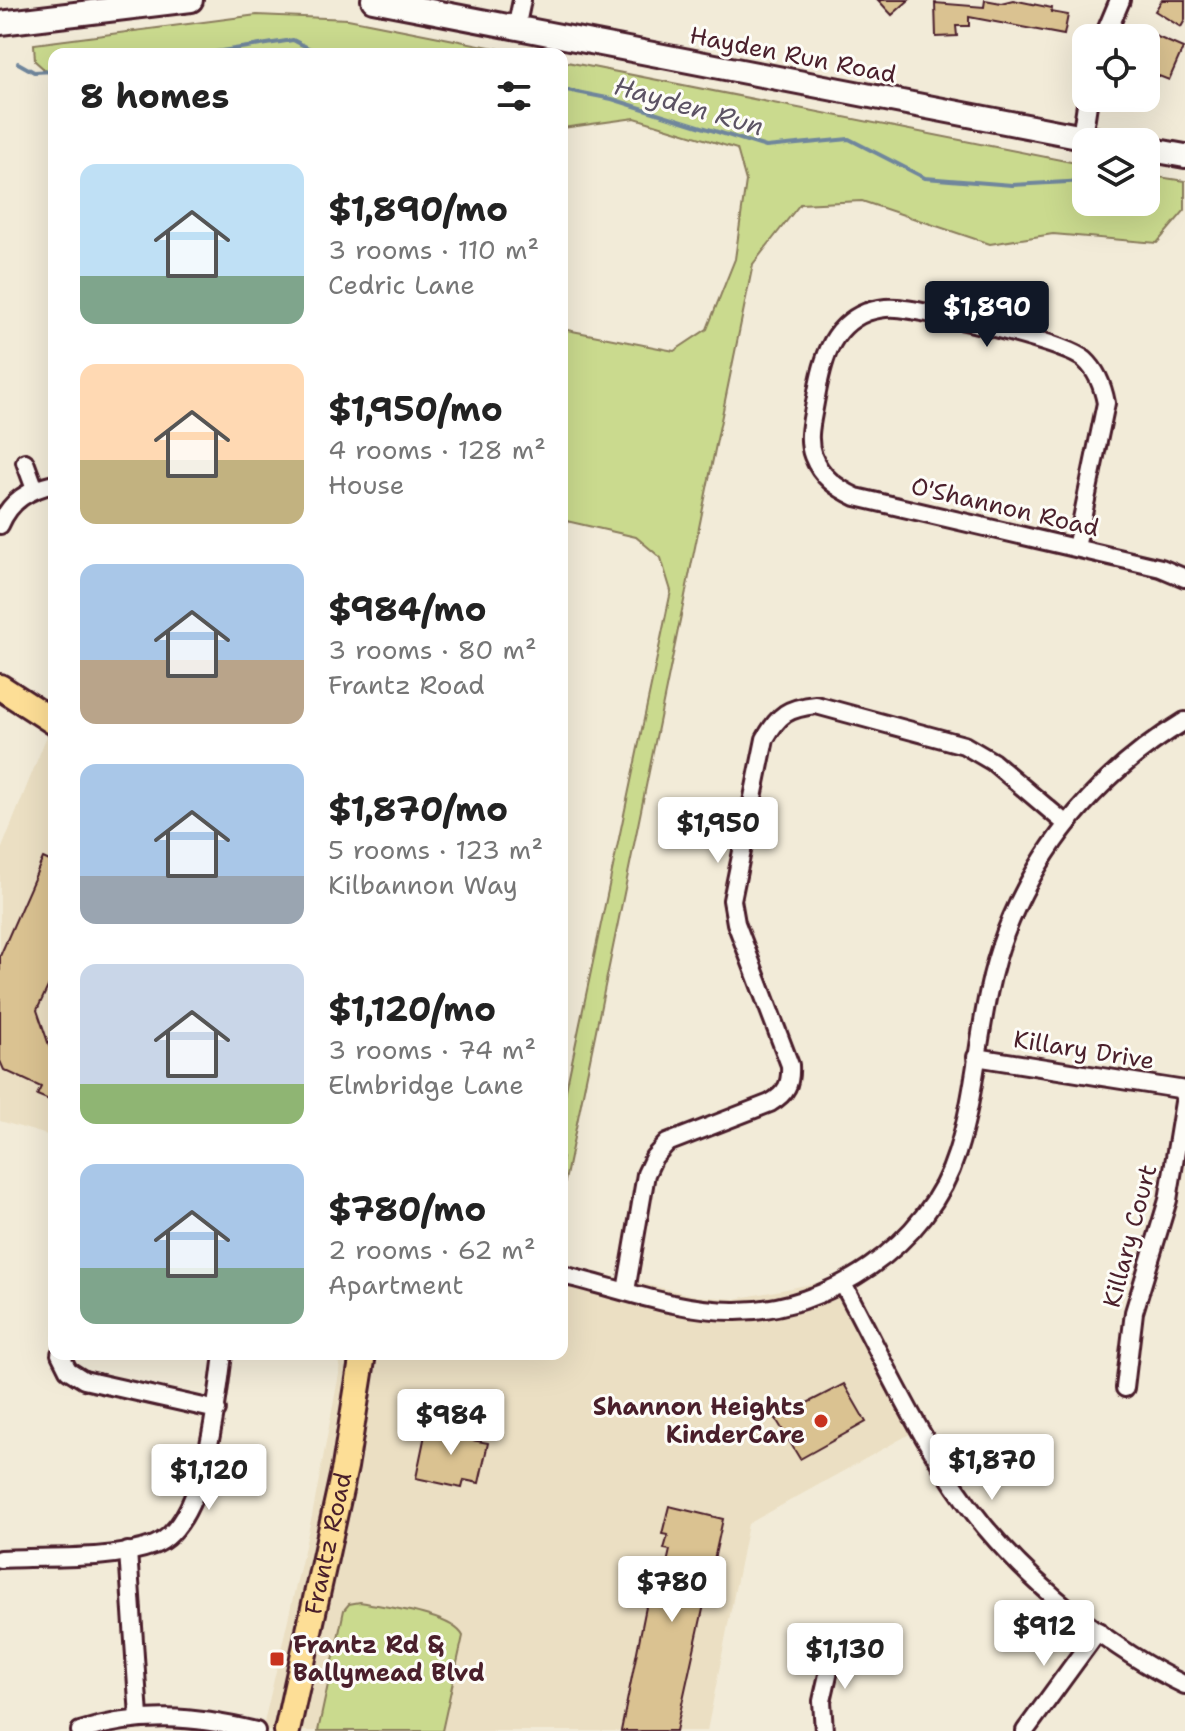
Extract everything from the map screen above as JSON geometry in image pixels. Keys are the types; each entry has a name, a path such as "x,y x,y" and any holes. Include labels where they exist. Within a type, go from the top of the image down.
{"main road":[{"path":"0,23 191,0"},
{"name":"Hayden Run Road","path":"373,0 1072,135"},
{"path":"1160,152 1185,156"},
{"path":"0,687 48,718"},
{"name":"Frantz Road","path":"287,1731 345,1467 362,1360"}],"street":[{"path":"516,29 522,0"},
{"path":"1110,24 1120,0"},
{"name":"O'Shannon Road","path":"1076,548 1106,403 1103,388 1085,360 1057,344 896,307 880,308 852,320 841,329 822,362 809,436 812,455 821,472 836,487 856,497 1161,568 1185,578"},
{"path":"25,462 35,489"},
{"path":"0,525 15,500 48,486"},
{"path":"626,1291 646,1174 654,1157 667,1143 770,1103 784,1095 791,1081 790,1065 736,923 732,900 765,739 776,720 794,707 816,705 964,745 993,762 1065,823"},
{"path":"568,1276 732,1311 769,1308 843,1284 891,1250 918,1223 956,1156 995,960 1022,893 1065,823 1130,757 1185,721"},
{"name":"Killary Drive","path":"976,1057 1185,1093"},
{"name":"Killary Court","path":"1125,1388 1134,1312 1168,1200 1185,1093"},
{"path":"843,1284 931,1449 985,1527 1062,1603 1125,1652 1185,1685"},
{"path":"63,1360 68,1370 84,1380 217,1410"},
{"path":"0,1559 128,1551 157,1544 180,1526 194,1499 217,1410 222,1360"},
{"path":"128,1551 139,1717"},
{"path":"1025,1731 1098,1631"},
{"path":"824,1731 822,1701 834,1648"},
{"path":"81,1731 139,1717 194,1719 256,1731"}],"shaded area":[{"path":"48,733 48,1135 0,1121 0,853"},
{"path":"568,1266 696,1296 735,1299 837,1279 917,1430 748,1524 707,1731 262,1731 312,1516 340,1360 568,1360"}],"green space":[{"path":"257,15 348,19 495,48 48,48 48,73 35,61 34,44"},
{"path":"568,62 1072,162 1072,216 1160,216 1160,177 1185,181 1185,210 1157,243 1053,234 990,244 862,201 800,204 753,264 568,1167 568,1080 671,591 661,558 636,537 568,521 568,330 674,351 707,329 735,259 746,181 737,149 635,118 568,127"},
{"path":"360,1602 432,1617 456,1628 463,1636 442,1731 318,1731 344,1610 349,1604"}],"building":[{"path":"878,0 909,0 892,15"},
{"path":"985,0 1001,3 1013,0 1052,8 1051,12 1068,15 1064,35 969,17 969,26 956,26 957,36 936,37 935,3 984,7"},
{"path":"1162,0 1185,0 1185,20 1181,27 1155,11"},
{"path":"1160,38 1183,48 1169,80 1160,76"},
{"path":"43,858 48,860 48,987 37,1010 48,1042 48,1100 37,1095 41,1087 4,1070 0,1061 0,956"},
{"name":"Shannon Heights KinderCare","path":"844,1384 866,1422 800,1459 776,1419"},
{"path":"436,1425 473,1433 472,1440 488,1443 479,1483 464,1480 462,1488 416,1478 426,1430 434,1432"},
{"path":"669,1506 723,1519 676,1731 621,1731 649,1592 660,1594 670,1550 664,1549 668,1535 662,1534"}],"waterway":[{"name":"Hayden Run","path":"241,48 293,40 308,48"},
{"name":"Hayden Run","path":"18,63 34,72 48,71"},
{"name":"Hayden Run","path":"568,90 612,99 766,147 849,139 925,178 1012,185 1072,182"}],"place":[{"name":"Shannon Heights KinderCare","path":"821,1421"},
{"name":"Frantz Rd & Ballymead Blvd","path":"277,1659"}]}
